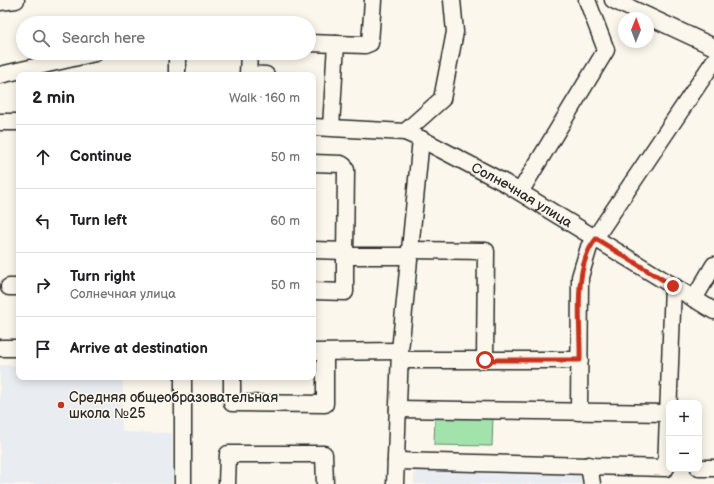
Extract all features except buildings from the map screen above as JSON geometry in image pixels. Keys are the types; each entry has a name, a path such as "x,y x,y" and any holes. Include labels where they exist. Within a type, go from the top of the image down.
{"street":[{"path":"0,2 16,0"},
{"path":"316,43 365,45 370,43 373,0"},
{"path":"405,132 442,99 455,32 452,0"},
{"path":"520,192 606,50 587,0"},
{"path":"613,0 714,47"},
{"path":"332,127 336,44"},
{"path":"0,75 65,60"},
{"path":"177,60 177,72"},
{"path":"248,72 249,60"},
{"path":"579,412 580,277 589,247 596,239 714,61"},
{"path":"0,122 16,122"},
{"name":"Солнечная улица","path":"316,127 405,132 421,139 520,192 714,311"},
{"path":"395,484 400,355 421,139"},
{"path":"316,163 340,164 344,166 346,170 345,292 316,291"},
{"path":"316,250 345,254 486,251 485,360"},
{"path":"694,299 714,265"},
{"path":"668,400 673,286"},
{"path":"0,348 16,348"},
{"path":"232,380 232,403 325,404 319,352 485,360 580,360"},
{"path":"183,380 183,484"},
{"path":"398,409 666,413"},
{"path":"227,484 228,454 324,454 325,484"},
{"path":"396,461 666,468"},
{"path":"589,465 592,484"},
{"path":"702,468 714,468"}],"shaded area":[{"name":"Средняя общеобразовательная школа №25","path":"0,365 16,366 16,380 123,380 122,432 172,433 172,484 0,484"},
{"path":"414,467 583,473 583,484 414,484"}],"green space":[{"path":"435,414 493,416 492,446 434,445"}],"place":[{"name":"Средняя общеобразовательная школа №25","path":"61,405"}],"route":[{"path":"485,360 580,360 580,277 589,247 596,239 673,286"}]}
